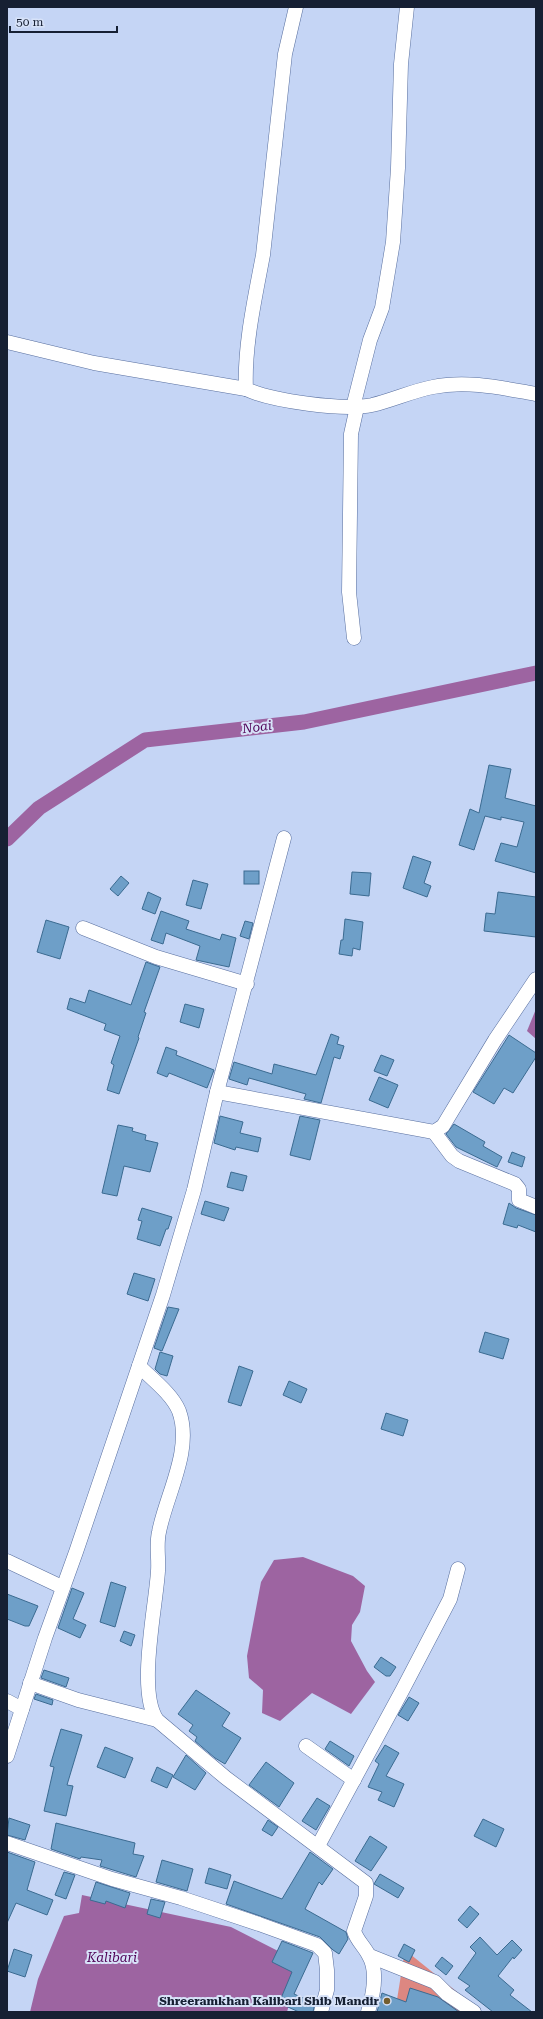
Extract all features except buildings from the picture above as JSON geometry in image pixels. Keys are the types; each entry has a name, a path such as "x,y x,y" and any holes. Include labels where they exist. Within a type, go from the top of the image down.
{"street":[{"path":"246,389 245,370 257,287 264,256 285,54 296,7"},
{"path":"354,638 350,592 351,442 355,407 370,340 382,308 393,242 398,168 401,64 407,7"},
{"path":"7,342 94,363 246,389 258,395 276,400 355,407 372,405 433,387 458,384 494,387 536,394"},
{"path":"7,1754 62,1587 76,1552 163,1295 194,1190 284,838"},
{"path":"83,928 156,956 247,984"},
{"path":"434,1132 443,1126 450,1116 495,1040 536,979"},
{"path":"218,1092 434,1132 452,1156 465,1164 516,1184 519,1189 519,1200 536,1207"},
{"path":"138,1366 174,1402 179,1412 182,1430 174,1485 158,1533 159,1569 149,1638 150,1708 157,1720 226,1778 366,1883 366,1896 354,1932 355,1936 370,1956 373,1976 368,2012"},
{"path":"7,1561 62,1587"},
{"path":"318,1846 403,1689 450,1598 458,1569"},
{"path":"30,1683 78,1700 157,1720"},
{"path":"7,1702 22,1708"},
{"path":"306,1746 354,1780"},
{"path":"7,1844 112,1879 245,1919 317,1945 325,1953 327,1970 327,1990 321,2012"},
{"path":"370,1956 435,1982 447,1994 474,2012"}],"shaded area":[{"path":"405,1950 482,2012 395,2012"}],"water":[{"path":"536,1009 536,1039 527,1031"},
{"path":"303,1557 353,1576 365,1586 360,1612 352,1625 351,1641 367,1671 375,1682 351,1714 312,1693 280,1721 262,1713 263,1690 249,1678 247,1656 261,1582 274,1560"},
{"name":"Kalibari","path":"82,1895 231,1927 280,1952 293,1966 290,2001 287,2012 30,2012 38,1979 64,1916 79,1913"}],"waterway":[{"name":"Noai","path":"7,839 39,808 145,740 304,722 536,673"}],"place":[{"name":"Shreeramkhan Kalibari Shib Mandir","path":"387,2001"}]}
